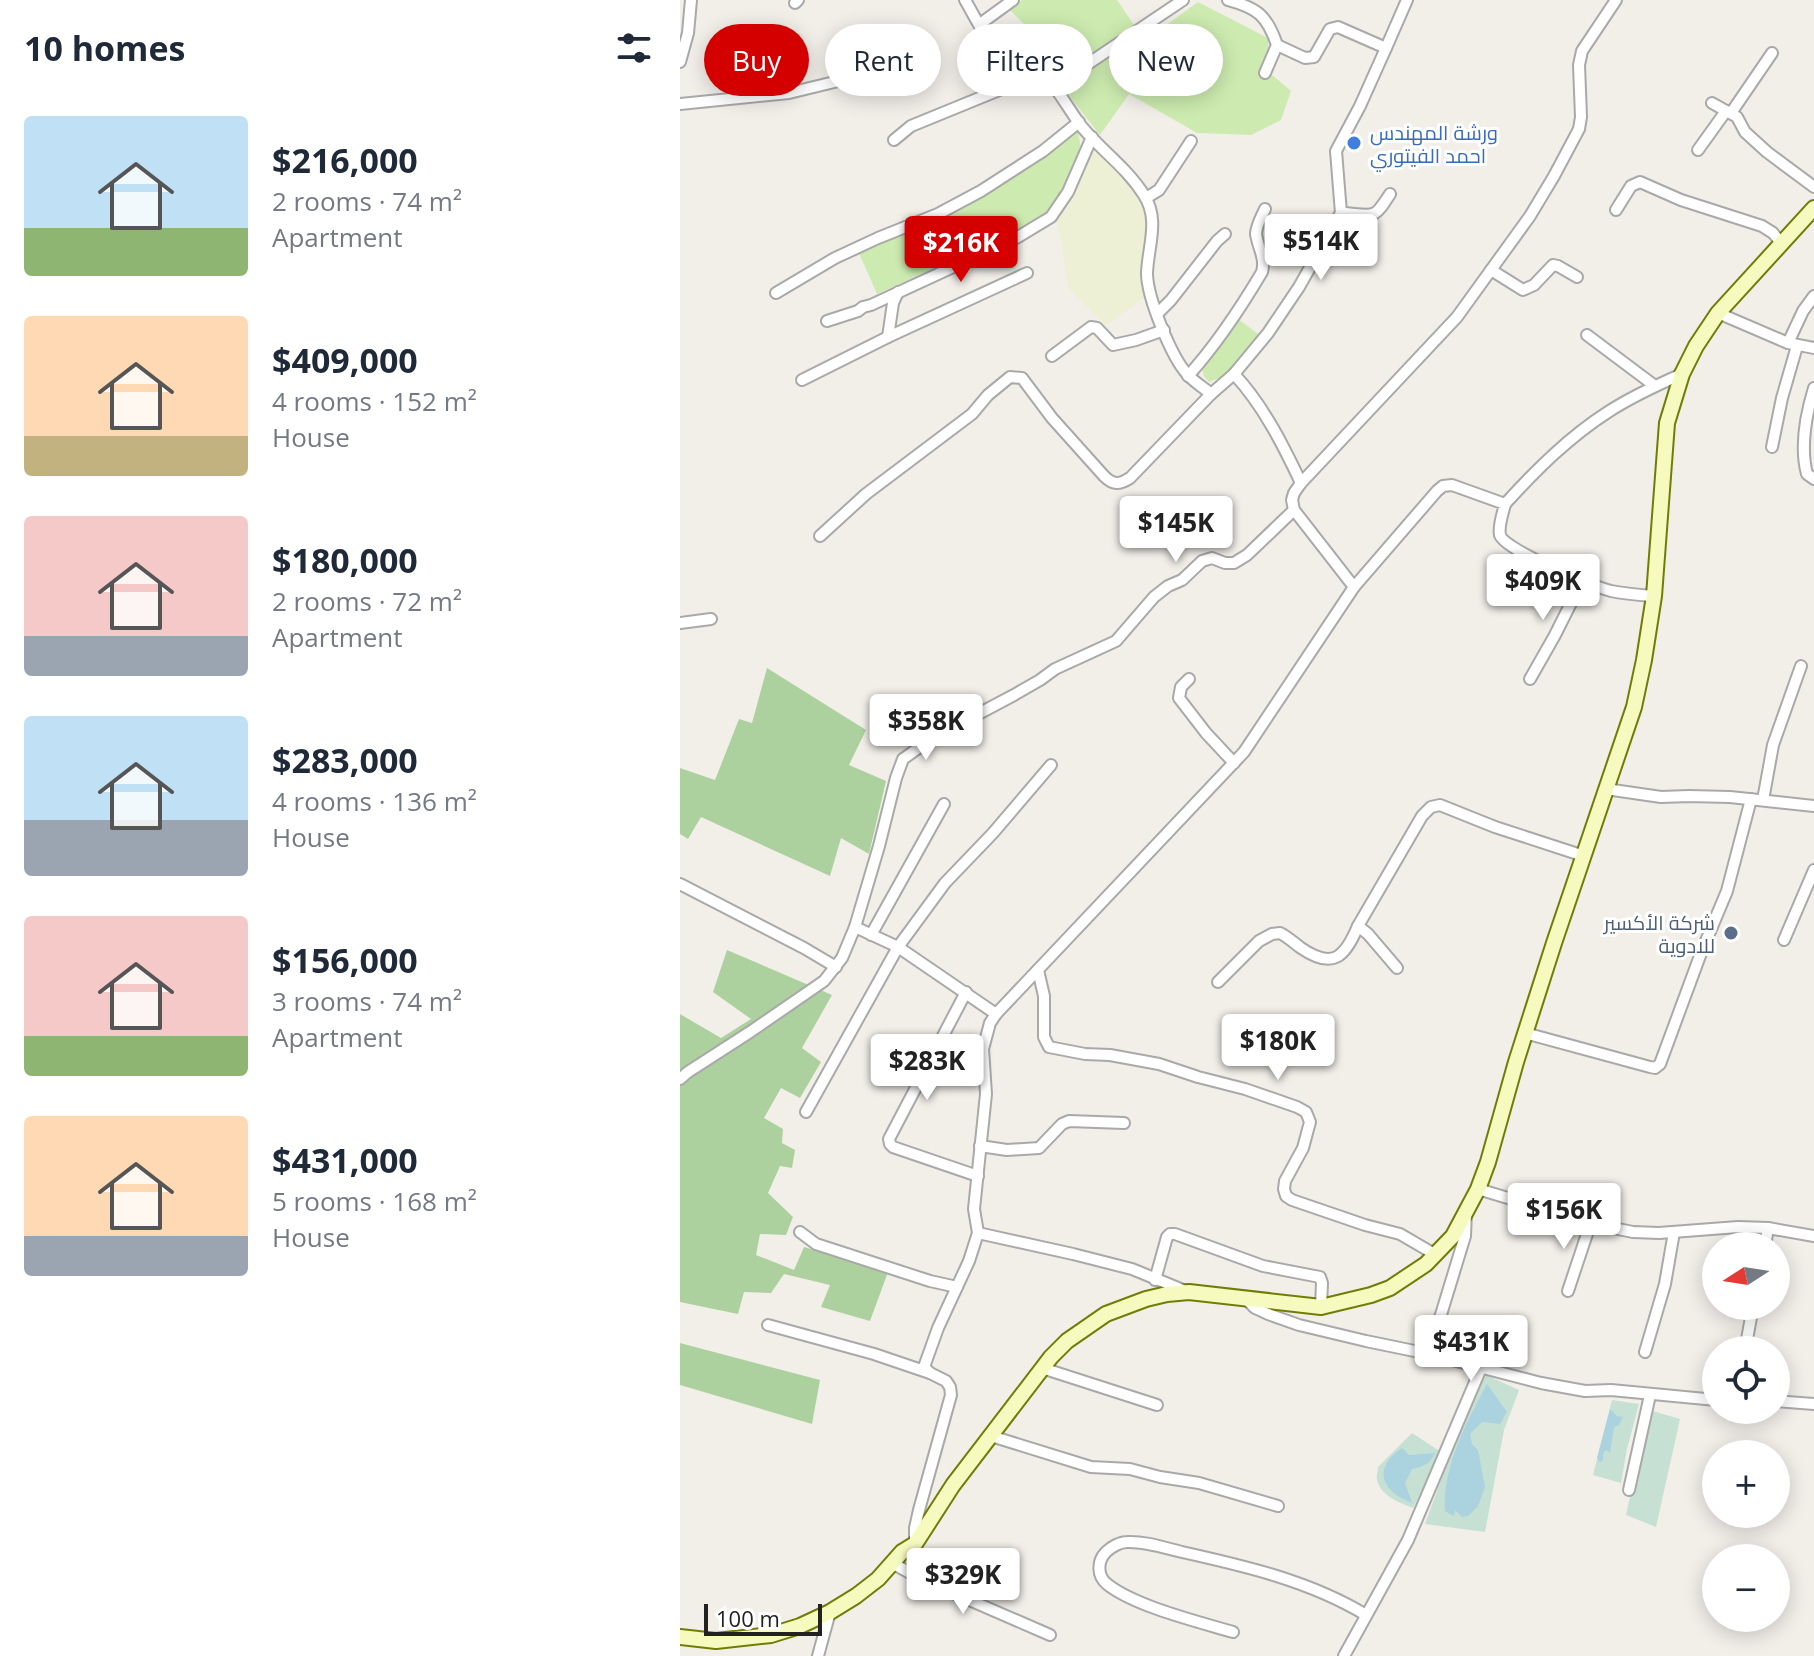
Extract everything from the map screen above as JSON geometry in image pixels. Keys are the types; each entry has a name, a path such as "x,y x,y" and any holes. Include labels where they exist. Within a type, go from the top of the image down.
{"main road":[{"path":"680,1637 716,1641 771,1635 800,1626 856,1596 878,1579 902,1552 915,1544 953,1485 1042,1368 1067,1341 1106,1314 1146,1299 1189,1292 1321,1307 1390,1288 1436,1255 1453,1236 1478,1189 1525,1033 1634,707 1654,596 1664,444 1672,402 1696,346 1718,313 1814,208"}],"street":[{"path":"680,62 688,33 691,0"},
{"path":"965,0 980,24 1013,0"},
{"path":"1093,60 1183,0"},
{"path":"1228,0 1251,7 1268,26 1277,45 1309,59 1314,57 1330,29 1338,27 1386,48"},
{"path":"820,536 866,494 972,414 988,395 1010,377 1022,378 1052,418 1111,483 1117,484 1130,478 1234,374 1268,333 1299,287 1341,213 1336,151 1360,106 1407,0"},
{"path":"1354,587 1294,510 1294,493 1457,317 1530,216 1579,129 1579,65 1582,51 1616,0"},
{"path":"1265,73 1277,45"},
{"path":"1698,150 1772,53"},
{"path":"680,104 789,93 825,84"},
{"path":"894,140 911,126 984,96"},
{"path":"1062,96 1079,122 1115,158 1146,198 1153,230 1147,274 1150,292 1175,356 1188,376 1211,394"},
{"path":"1712,103 1740,121 1745,132 1767,152 1814,187"},
{"path":"776,293 835,258 938,214 981,191 1043,151 1079,122"},
{"path":"827,321 858,311 1018,237 1051,217 1068,192 1092,137"},
{"path":"1146,198 1159,190 1191,141"},
{"path":"1616,210 1631,186 1640,182 1681,200 1762,226 1781,243"},
{"path":"1341,213 1373,215 1390,194"},
{"path":"1188,376 1210,352 1262,272 1263,256 1256,231 1265,209"},
{"path":"1158,313 1225,234"},
{"path":"1491,270 1523,290 1534,285 1553,265 1577,277"},
{"path":"802,380 1027,273"},
{"path":"888,337 893,303 898,292"},
{"path":"1772,447 1793,344 1803,311 1814,296"},
{"path":"1718,313 1793,344 1814,348"},
{"path":"1052,356 1091,327 1097,328 1113,345 1164,330"},
{"path":"1587,335 1655,386"},
{"path":"1234,374 1270,424 1301,483"},
{"path":"1654,596 1610,590 1539,562 1510,547 1502,540 1500,529 1505,504 1540,466 1609,412 1682,374"},
{"path":"1814,388 1804,448 1807,474 1814,479"},
{"path":"930,1373 924,1367 978,1233 974,1209 986,1094 983,1049 990,1023 1234,763 1354,587 1437,491 1443,486 1452,485 1505,504"},
{"path":"680,1079 824,981 836,967 855,927 903,759 931,739 1027,688 1055,669 1116,641 1154,597 1168,586 1182,580 1202,561 1212,558 1234,563 1240,560 1294,510"},
{"path":"1530,679 1583,579"},
{"path":"680,623 711,619"},
{"path":"1763,800 1773,745 1801,666"},
{"path":"1189,679 1181,687 1179,698 1234,763"},
{"path":"806,1112 898,947 945,883 1051,765"},
{"path":"1606,789 1661,797 1751,799 1814,806"},
{"path":"1525,1033 1650,1067 1660,1064 1727,891 1751,799"},
{"path":"871,935 944,804"},
{"path":"1218,982 1265,937 1280,933 1317,958 1325,960 1344,954 1422,816 1434,805 1584,856"},
{"path":"1784,940 1814,870"},
{"path":"680,884 836,967"},
{"path":"1358,926 1397,968"},
{"path":"855,927 898,947 996,1014"},
{"path":"1038,970 1044,996 1044,1037 1049,1047 1159,1064 1297,1107 1306,1112 1310,1122 1303,1148 1285,1181 1286,1196 1365,1225 1400,1234 1436,1255"},
{"path":"966,992 889,1139 893,1147 978,1176"},
{"path":"980,1146 1007,1150 1039,1148 1062,1124 1069,1121 1124,1123"},
{"path":"1478,1189 1633,1232 1738,1227 1768,1228 1814,1236"},
{"path":"1429,1354 1465,1236 1466,1212"},
{"path":"1568,1291 1591,1222"},
{"path":"1767,1232 1768,1228"},
{"path":"800,1232 816,1244 957,1287"},
{"path":"1645,1352 1665,1284 1674,1232"},
{"path":"978,1233 1132,1269 1189,1292"},
{"path":"1155,1280 1167,1237 1175,1234 1263,1266 1320,1277 1321,1307"},
{"path":"1247,1300 1255,1308 1299,1325 1541,1383 1585,1391 1611,1390 1702,1399"},
{"path":"768,1325 874,1354 946,1381 951,1395 919,1510 915,1544"},
{"path":"1042,1368 1157,1405"},
{"path":"1344,1656 1408,1540 1481,1368"},
{"path":"1629,1490 1650,1395"},
{"path":"1790,1402 1814,1404"},
{"path":"991,1436 1091,1467 1130,1469 1199,1483 1278,1506"},
{"path":"1233,1632 1132,1598 1108,1585 1101,1577 1099,1567 1102,1556 1125,1542 1222,1561 1280,1577 1343,1602 1366,1615"},
{"path":"892,1563 921,1579 1050,1635"},
{"path":"818,1656 830,1612"}],"green space":[{"path":"1022,0 1117,0 1133,24 1109,24 1109,96 1128,96 1100,135 1069,96 1093,96 1093,24 1024,24 1010,10"},
{"path":"1198,2 1268,38 1270,73 1291,91 1281,120 1251,135 1197,133 1132,96 1223,96 1223,24 1167,24"},
{"path":"1074,130 1078,131 1081,149 1052,211 1042,219 877,294 858,251 905,235 983,195"},
{"path":"1090,153 1099,153 1117,164 1141,194 1151,222 1148,295 1106,326 1069,289 1057,221 1084,159"},
{"path":"1238,319 1261,336 1227,375 1209,382 1201,366 1218,349"},
{"path":"767,668 866,730 849,765 886,781 869,854 841,838 830,876 701,817 688,839 680,834 680,768 715,780 739,719 752,723"},
{"path":"727,950 832,995 802,1048 821,1062 800,1098 781,1088 764,1118 783,1129 782,1143 795,1150 792,1168 780,1166 768,1193 793,1217 786,1235 760,1234 756,1255 794,1270 804,1247 888,1272 870,1321 821,1307 830,1285 784,1274 771,1293 744,1292 738,1314 680,1302 680,1014 721,1038 751,1019 713,992"},
{"path":"680,1343 820,1380 812,1424 680,1385"},
{"path":"1486,1375 1519,1390 1504,1430 1485,1532 1425,1524 1465,1414"},
{"path":"1612,1400 1639,1404 1621,1483 1593,1475"},
{"path":"1649,1410 1680,1419 1656,1527 1626,1515"},
{"path":"1412,1433 1441,1452 1413,1508 1387,1495 1377,1478 1378,1467"}],"water":[{"path":"1487,1384 1507,1412 1500,1424 1482,1422 1470,1434 1472,1444 1478,1450 1485,1487 1478,1506 1468,1516 1462,1517 1455,1510 1454,1516 1445,1511 1447,1478 1464,1429"},
{"path":"1610,1409 1623,1417 1614,1427 1610,1453 1605,1450 1600,1462 1597,1458"},
{"path":"1402,1448 1409,1455 1435,1453 1426,1464 1412,1469 1405,1483 1412,1503 1393,1492 1384,1478 1387,1463"}],"place":[{"name":"ورشة المهندس احمد الفيتوري","path":"1354,143"},
{"name":"شركة الأكسير للادوية","path":"1731,933"}]}
